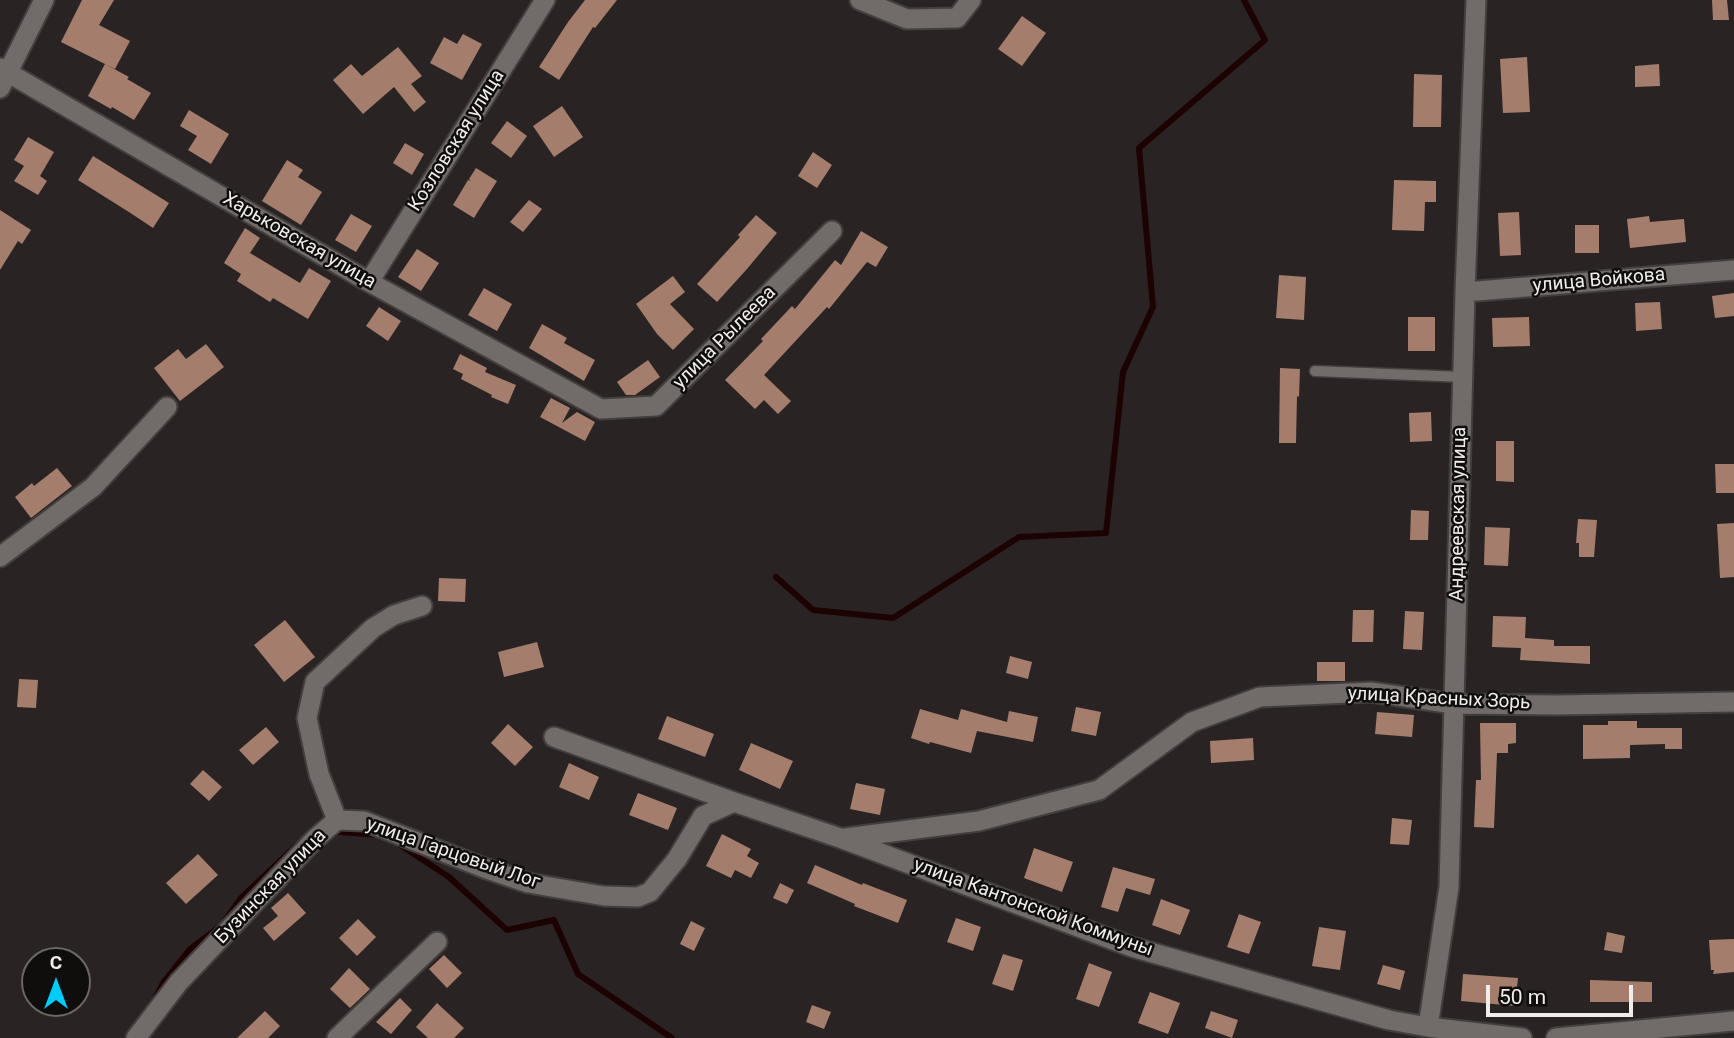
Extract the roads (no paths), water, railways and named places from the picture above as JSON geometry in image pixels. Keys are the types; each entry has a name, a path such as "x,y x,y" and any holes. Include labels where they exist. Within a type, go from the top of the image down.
{"street":[{"path":"2,76 44,0"},
{"name":"Козловская улица","path":"369,282 545,0"},
{"path":"860,0 907,19 957,18 971,0"},
{"name":"Андреевская улица","path":"1429,1027 1449,887 1465,292 1476,0"},
{"name":"Харьковская улица","path":"2,76 601,409"},
{"name":"улица Рылеева","path":"601,409 656,406 832,230"},
{"name":"улица Войкова","path":"1465,292 1734,270"},
{"path":"0,557 93,487 167,407"},
{"name":"Бузинская улица","path":"136,1038 179,982 315,839 337,820 319,774 307,718 315,682 373,628 394,615 422,606"},
{"name":"улица Красных Зорь","path":"840,838 979,821 1099,790 1192,722 1260,697 1371,692 1454,704 1734,702"},
{"name":"улица Кантонской Коммуны","path":"554,737 840,838 1132,947 1389,1020 1522,1038"},
{"name":"улица Гарцовый Лог","path":"337,820 364,821 528,883 604,895 638,897 650,892 677,859 704,816 734,802"},
{"path":"337,1038 437,942"},
{"path":"1556,1038 1734,1020"}],"lane":[{"path":"1315,371 1463,377"}],"waterway":[{"path":"776,577 813,610 893,618 1019,537 1106,533 1123,372 1153,307 1139,148 1265,40 1244,0"},
{"path":"329,831 378,835"},
{"path":"397,843 449,877 507,930 554,920 578,974 672,1038"},
{"path":"154,1001 163,983 189,950 222,925 241,898 296,846"}]}
